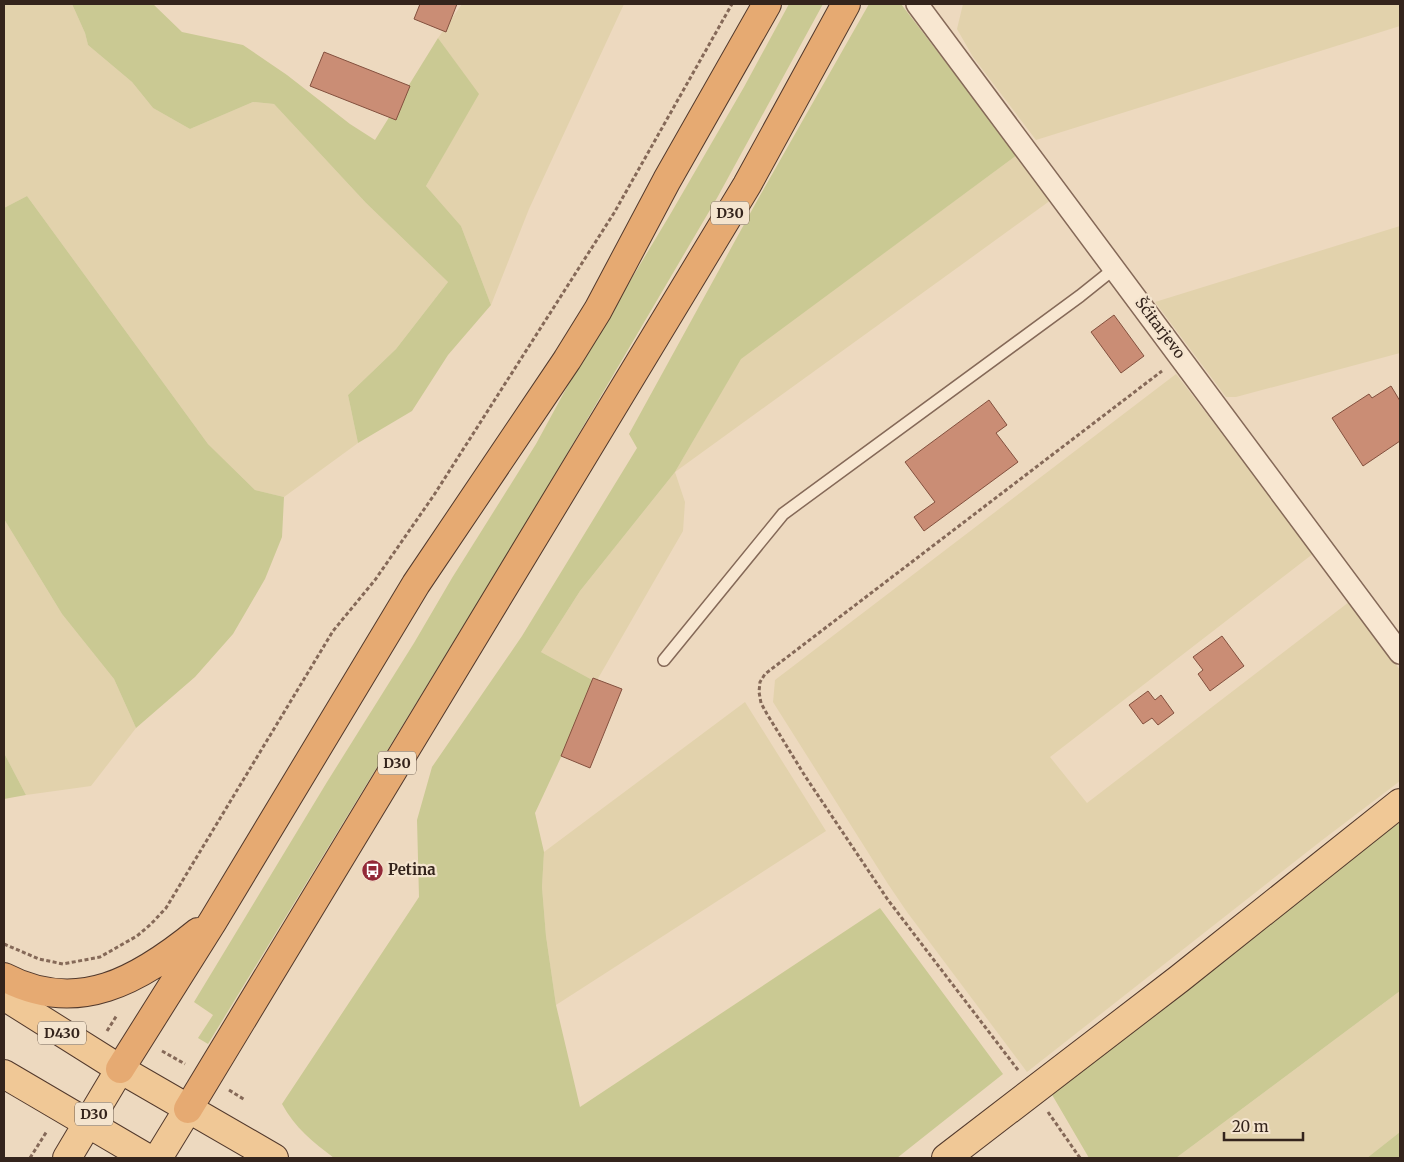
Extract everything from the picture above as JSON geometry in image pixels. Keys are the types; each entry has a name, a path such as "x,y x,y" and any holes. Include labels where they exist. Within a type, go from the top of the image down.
{"highway":[{"name":"D30","path":"120,1069 213,920 416,584 567,360 598,310 667,180 767,4"},
{"name":"D30","path":"188,1108 747,185 846,4"},
{"path":"4,977 18,984 43,992 65,994 92,992 126,981 153,967 213,920"}],"main road":[{"path":"946,1158 1179,979 1400,803"},
{"name":"D430","path":"4,996 120,1069"},
{"path":"120,1069 274,1158"},
{"name":"D30","path":"67,1158 120,1069"},
{"path":"4,1074 147,1158"},
{"name":"D30","path":"158,1158 188,1108"}],"street":[{"name":"Šćitarjevo","path":"917,4 1400,654"}],"lane":[{"path":"664,660 783,514 1080,296 1114,268"}],"path":[{"path":"4,944 39,959 63,964 100,957 137,936 166,908 333,631 375,580 434,495 614,213 732,4"},
{"path":"1080,1158 1034,1091 888,900 804,776 764,709 759,692 760,682 765,674 1181,357"},
{"path":"118,1015 139,1038 245,1100"}],"shaded area":[{"path":"4,4 72,4 85,33 88,45 132,82 153,108 190,129 253,102 274,104 366,203 448,282 396,349 348,395 358,443 284,497 255,490 208,444 27,196 4,208"},
{"path":"72,4 153,4 182,32 243,45 287,75 350,124 375,140 438,38 479,94 426,186 461,226 491,305 448,355 412,411 358,443 348,395 396,349 448,282 366,203 274,104 253,102 190,129 153,108 132,82 88,45 85,33"},
{"path":"462,4 624,4 529,209 491,305 461,226 426,186 478,94 438,38"},
{"path":"789,4 823,4 717,198 534,510 208,1044 198,1038 213,1015 194,1002 452,578 536,444 573,376 744,87"},
{"path":"869,4 901,4 1017,155 741,359 675,472 580,591 541,652 596,682 535,813 544,852 542,887 546,936 556,1005 580,1107 880,908 1003,1074 897,1158 334,1158 299,1127 282,1104 419,897 417,820 432,767 522,636 637,448 629,434 758,199"},
{"path":"963,4 1400,4 1400,26 1036,140 973,57 957,29"},
{"path":"1017,155 1051,200 675,472 741,358"},
{"path":"27,196 208,444 255,490 284,497 282,537 265,579 233,634 195,677 136,728 114,679 62,614 4,519 4,208"},
{"path":"1400,226 1400,353 1236,397 1226,397 1155,302"},
{"path":"1176,374 1314,553 1050,757 1087,803 1349,602 1400,670 1400,781 1027,1072 888,884 773,702 775,680"},
{"path":"675,472 685,502 683,531 596,682 541,652 580,591"},
{"path":"4,519 62,614 114,679 136,728 91,786 26,795 4,753"},
{"path":"745,702 826,831 556,1005 546,936 542,887 544,852"},
{"path":"4,753 26,795 4,799"},
{"path":"1400,822 1400,991 1176,1158 1089,1158 1051,1093 1255,931"},
{"path":"1400,991 1400,1132 1367,1158 1176,1158"},
{"path":"1400,1132 1400,1158 1367,1158"}],"building":[{"path":"420,4 457,4 446,32 414,19"},
{"path":"324,52 410,86 396,120 310,86"},
{"path":"1114,315 1144,356 1121,373 1091,332"},
{"path":"1391,386 1400,401 1400,441 1363,466 1332,418 1369,394 1372,398"},
{"path":"989,400 1007,425 996,433 1018,462 924,531 914,517 935,502 905,462"},
{"path":"1222,636 1244,666 1210,691 1198,674 1203,670 1193,657"},
{"path":"593,678 622,689 590,768 561,756"},
{"path":"1148,691 1155,700 1161,695 1174,713 1158,725 1152,718 1143,724 1129,705"}],"place":[{"name":"Petina","path":"372,870"}]}
